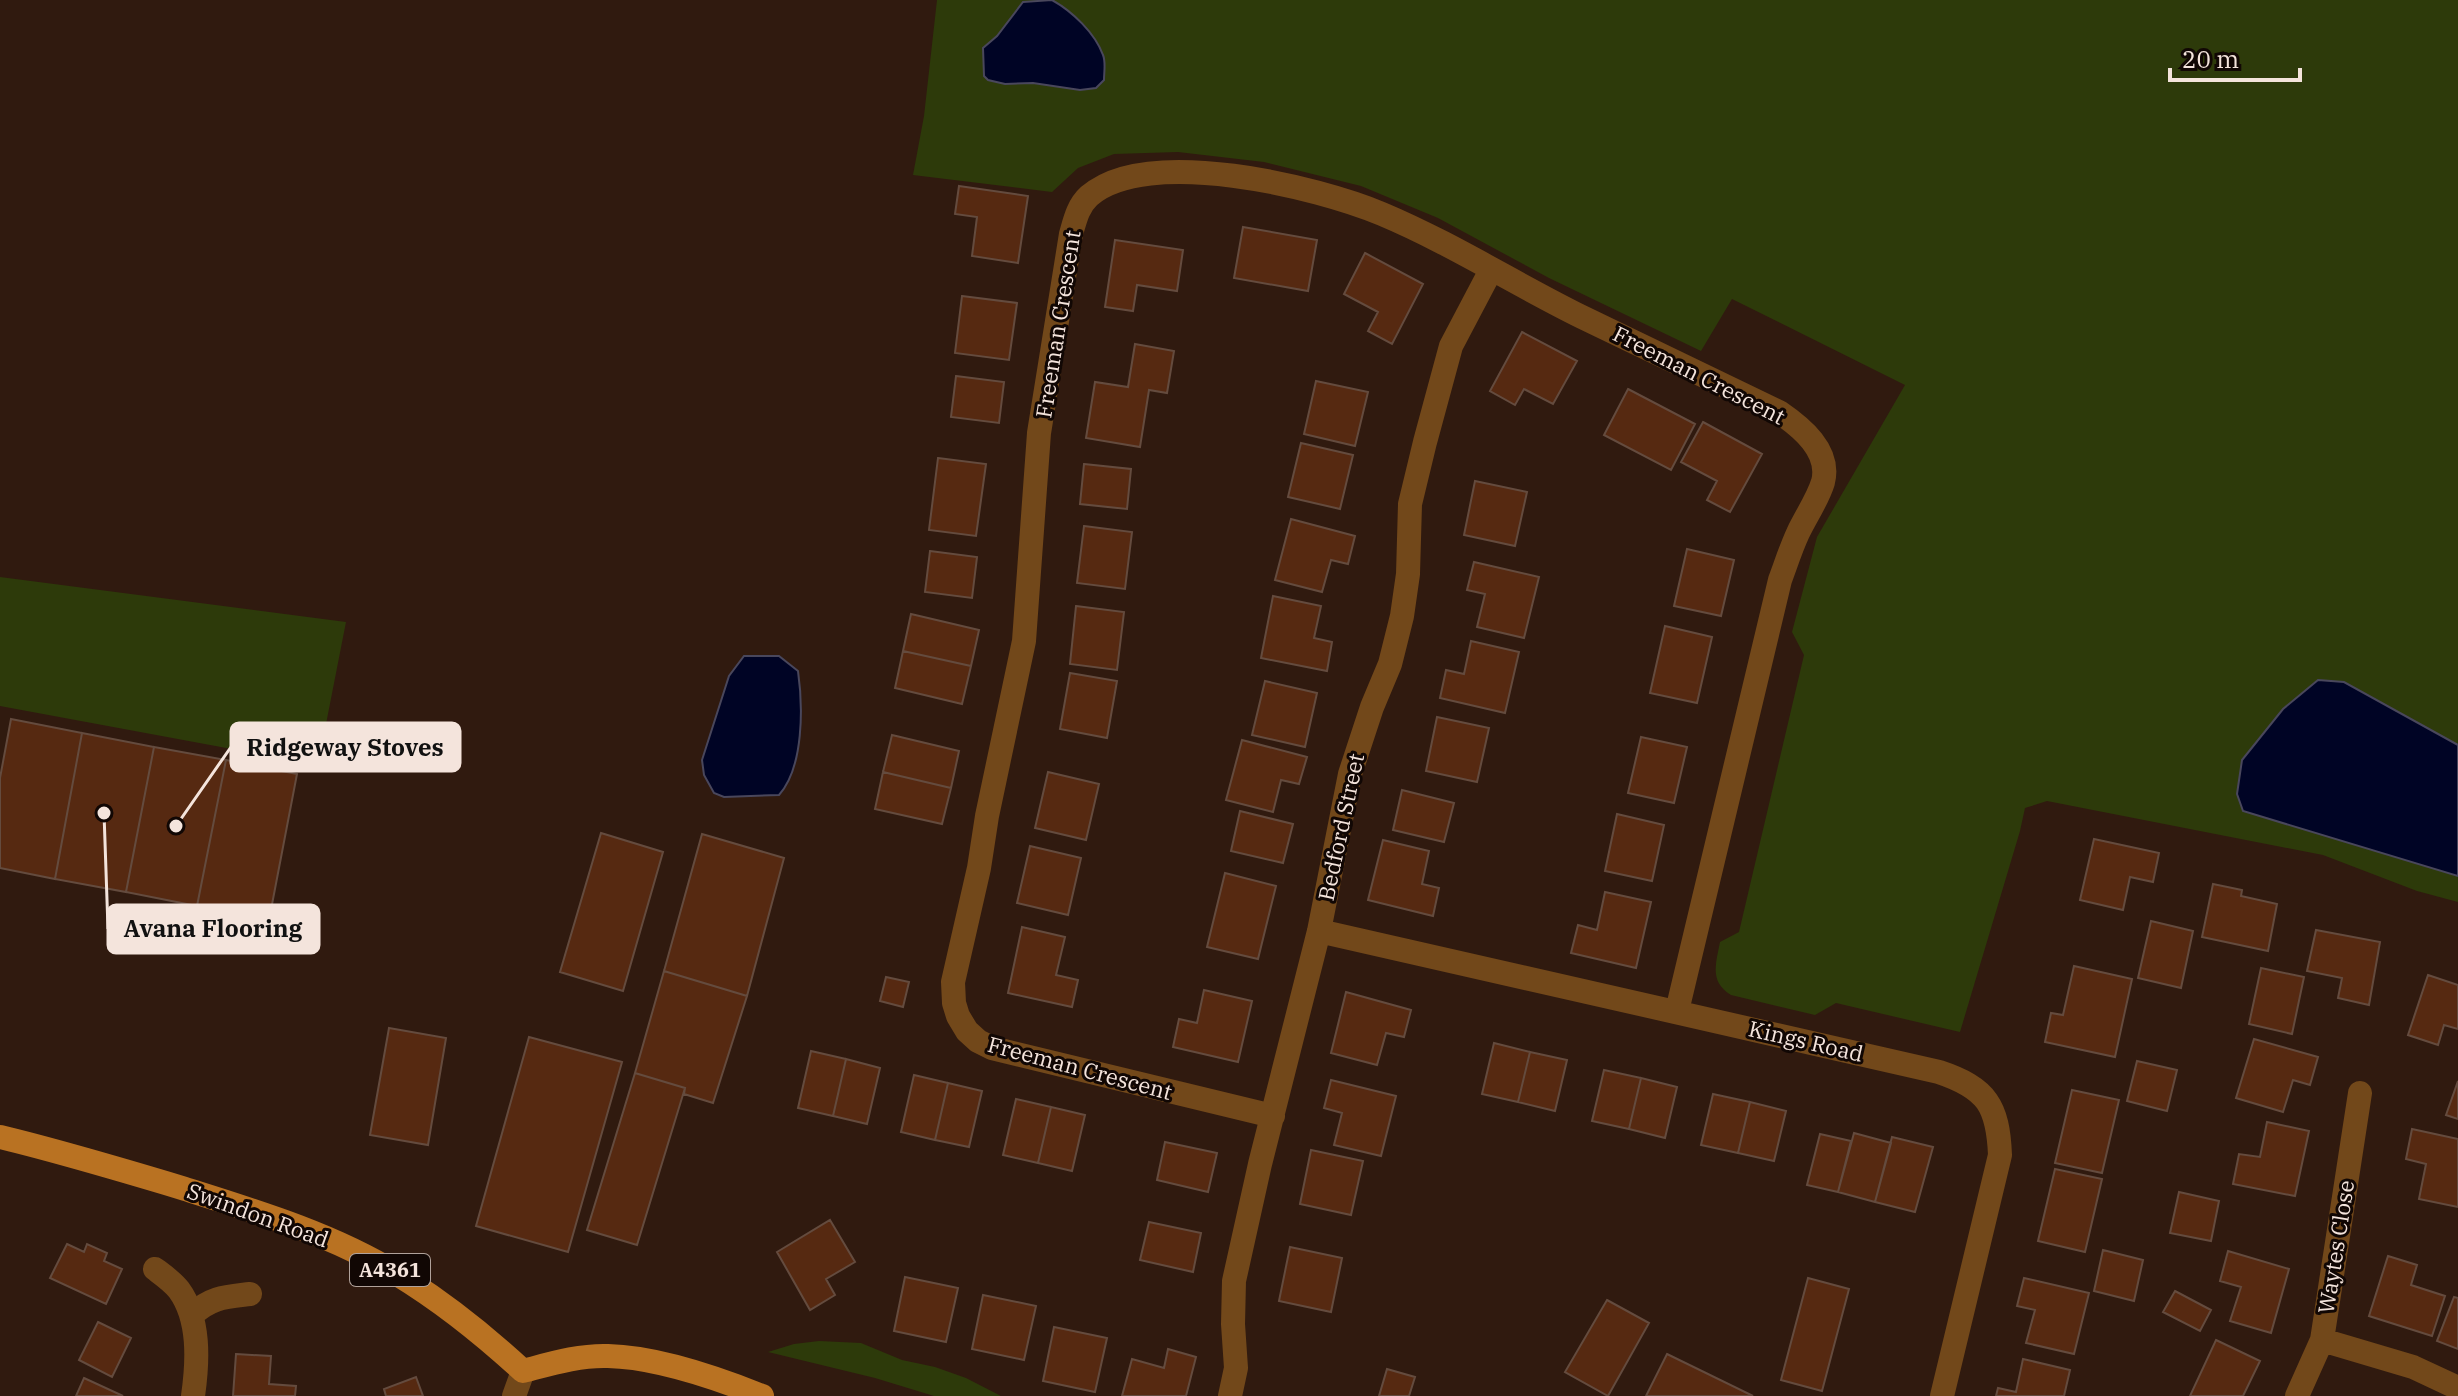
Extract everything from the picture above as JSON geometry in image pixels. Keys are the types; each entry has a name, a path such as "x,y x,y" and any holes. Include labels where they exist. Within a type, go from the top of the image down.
{"main road":[{"name":"Swindon Road","path":"0,1137 61,1152 250,1209 340,1245 396,1273 445,1306 523,1371"},
{"path":"523,1371 562,1361 607,1356 692,1371 762,1396"}],"street":[{"name":"Freeman Crescent","path":"1273,1116 992,1048 967,1031 954,1003 953,982 1024,641 1034,536 1039,433 1071,234 1077,213 1089,197 1109,184 1151,174 1229,175 1347,201 1417,230 1582,317 1779,412 1814,443 1823,467 1823,481 1796,536 1780,580 1677,1011"},
{"name":"Bedford Street","path":"1230,1396 1236,1368 1234,1281 1319,931 1350,774 1390,664 1402,616 1408,574 1410,504 1451,346 1491,270"},
{"name":"Kings Road","path":"1319,931 1939,1072 1977,1090 1991,1107 1999,1125 2000,1155 1942,1396"},
{"name":"Waytes Close","path":"2297,1396 2322,1340 2360,1093"},
{"path":"155,1269 177,1287 193,1314 196,1362 193,1396"},
{"path":"193,1314 206,1302 250,1294"},
{"path":"2322,1340 2413,1367 2458,1388"},
{"path":"514,1396 523,1371"}],"green space":[{"path":"937,0 2458,0 2458,902 2417,891 2323,855 2047,801 2025,808 1960,1032 1836,1003 1815,1015 1731,995 1719,984 1717,957 1720,942 1739,932 1804,655 1792,632 1817,537 1905,385 1732,299 1701,351 1549,278 1438,218 1361,186 1264,162 1178,152 1114,154 1078,168 1052,192 913,175 924,116"},
{"path":"0,577 346,622 318,765 0,706"},
{"path":"819,1341 861,1343 902,1360 966,1378 1001,1396 934,1396 768,1352"}],"water":[{"path":"1052,0 1075,16 1089,31 1104,58 1104,80 1096,88 1080,90 988,80 984,76 983,48 997,36 1023,2"},
{"path":"744,656 779,656 798,671 800,736 793,769 779,795 724,797 714,793 704,775 702,760 729,676"},
{"path":"2318,680 2344,682 2458,745 2458,876 2243,811 2237,794 2242,760 2283,709"}],"building":[{"path":"959,186 1028,196 1018,263 972,256 977,217 955,214"},
{"path":"1243,227 1317,240 1308,291 1234,278"},
{"path":"1115,240 1183,250 1177,291 1137,285 1133,311 1105,307"},
{"path":"1365,253 1423,284 1392,344 1368,331 1378,312 1344,294"},
{"path":"962,296 1017,303 1009,360 955,353"},
{"path":"1522,332 1577,361 1553,404 1524,389 1515,405 1490,391"},
{"path":"1135,344 1174,351 1167,393 1149,390 1140,447 1086,438 1095,382 1128,387"},
{"path":"956,376 1004,382 999,423 951,417"},
{"path":"1316,381 1368,392 1355,446 1304,434"},
{"path":"1628,389 1695,424 1671,470 1604,435"},
{"path":"1703,422 1762,454 1730,512 1707,500 1717,481 1681,462"},
{"path":"1301,443 1353,455 1340,509 1288,497"},
{"path":"938,458 986,464 976,536 929,530"},
{"path":"1084,464 1131,469 1127,509 1080,504"},
{"path":"1475,481 1527,492 1515,546 1464,535"},
{"path":"1291,519 1355,536 1348,564 1331,560 1322,592 1275,580"},
{"path":"1084,526 1132,532 1125,589 1077,583"},
{"path":"1687,549 1734,560 1721,616 1674,606"},
{"path":"930,551 977,557 972,598 925,592"},
{"path":"1474,562 1539,577 1524,638 1477,627 1485,594 1467,590"},
{"path":"1273,596 1321,606 1314,638 1332,642 1327,671 1261,658"},
{"path":"1076,606 1124,612 1117,670 1070,664"},
{"path":"911,614 979,630 971,666 903,651"},
{"path":"1665,626 1712,637 1697,703 1650,693"},
{"path":"1471,641 1519,652 1505,713 1440,698 1446,670 1464,674"},
{"path":"903,651 971,666 962,704 895,688"},
{"path":"1070,673 1117,681 1107,738 1060,729"},
{"path":"1265,681 1317,693 1305,747 1252,735"},
{"path":"1437,717 1489,728 1477,782 1426,771"},
{"path":"11,719 82,733 55,879 0,868 0,778"},
{"path":"82,733 154,747 126,892 55,879"},
{"path":"892,735 959,751 951,788 883,772"},
{"path":"1641,737 1687,747 1674,803 1628,793"},
{"path":"1242,740 1307,757 1299,784 1281,780 1273,812 1226,800"},
{"path":"154,747 226,760 197,906 126,892"},
{"path":"226,760 297,774 269,920 197,906"},
{"path":"883,772 951,788 942,824 875,809"},
{"path":"1048,772 1099,784 1086,840 1035,828"},
{"path":"1402,790 1454,803 1444,842 1393,830"},
{"path":"1240,811 1293,824 1283,863 1231,851"},
{"path":"1617,814 1664,825 1652,881 1605,871"},
{"path":"601,833 663,852 623,991 560,972"},
{"path":"702,834 784,858 747,996 664,971"},
{"path":"2094,839 2159,853 2153,882 2130,877 2123,910 2080,900"},
{"path":"1383,840 1429,851 1422,884 1439,888 1433,916 1368,900"},
{"path":"1030,846 1081,858 1068,915 1017,903"},
{"path":"1225,873 1276,886 1258,959 1207,947"},
{"path":"2213,884 2242,890 2241,896 2277,904 2268,951 2202,937"},
{"path":"1605,892 1651,902 1636,968 1571,953 1578,925 1597,930"},
{"path":"2151,921 2193,931 2181,988 2138,978"},
{"path":"1022,927 1065,937 1056,975 1078,980 1072,1007 1008,993"},
{"path":"2316,930 2380,942 2369,1005 2338,998 2342,978 2307,971"},
{"path":"2074,966 2132,979 2115,1057 2045,1042 2051,1013 2063,1015"},
{"path":"2261,968 2304,977 2292,1034 2249,1024"},
{"path":"664,971 747,996 713,1103 684,1094 685,1088 635,1073"},
{"path":"2428,975 2458,985 2458,1029 2444,1025 2438,1045 2408,1035"},
{"path":"886,977 909,982 903,1007 880,1001"},
{"path":"1204,990 1252,1001 1238,1062 1173,1047 1179,1019 1197,1023"},
{"path":"1346,992 1411,1010 1404,1037 1386,1033 1377,1065 1331,1053"},
{"path":"389,1028 446,1038 428,1145 370,1135"},
{"path":"529,1037 622,1062 568,1252 476,1226"},
{"path":"2254,1039 2318,1057 2310,1085 2293,1080 2283,1112 2236,1098"},
{"path":"1494,1043 1530,1052 1518,1102 1482,1094"},
{"path":"811,1051 846,1059 833,1116 798,1108"},
{"path":"1530,1052 1567,1060 1555,1111 1518,1102"},
{"path":"846,1059 880,1068 867,1124 833,1116"},
{"path":"2137,1061 2177,1070 2167,1111 2127,1101"},
{"path":"1604,1070 1641,1078 1629,1129 1592,1121"},
{"path":"635,1073 685,1088 637,1245 587,1230"},
{"path":"914,1075 948,1083 935,1140 901,1132"},
{"path":"1641,1078 1677,1087 1665,1138 1629,1129"},
{"path":"1331,1080 1396,1096 1381,1156 1334,1145 1342,1113 1324,1108"},
{"path":"2458,1081 2458,1119 2446,1115"},
{"path":"948,1083 982,1091 969,1147 935,1140"},
{"path":"2072,1090 2119,1100 2102,1173 2055,1163"},
{"path":"1713,1094 1750,1102 1738,1153 1701,1145"},
{"path":"1016,1099 1051,1107 1038,1163 1003,1155"},
{"path":"1750,1102 1786,1111 1774,1161 1738,1153"},
{"path":"1051,1107 1085,1115 1072,1171 1038,1163"},
{"path":"2267,1122 2309,1131 2295,1196 2233,1184 2239,1154 2260,1157"},
{"path":"2412,1129 2458,1139 2458,1207 2419,1199 2426,1164 2406,1159"},
{"path":"1854,1133 1891,1143 1875,1202 1838,1192"},
{"path":"1820,1134 1851,1141 1838,1192 1807,1185"},
{"path":"1892,1137 1933,1147 1915,1212 1875,1202"},
{"path":"1165,1142 1217,1153 1208,1192 1157,1180"},
{"path":"1311,1150 1363,1161 1351,1215 1300,1204"},
{"path":"2055,1169 2102,1179 2085,1252 2038,1241"},
{"path":"2179,1192 2219,1201 2211,1241 2170,1233"},
{"path":"830,1220 855,1262 826,1279 835,1295 810,1310 777,1252"},
{"path":"1149,1222 1201,1233 1193,1272 1140,1260"},
{"path":"67,1244 84,1252 87,1244 107,1253 104,1261 122,1269 106,1304 50,1278"},
{"path":"1290,1247 1342,1258 1331,1312 1279,1301"},
{"path":"2103,1250 2143,1260 2134,1301 2094,1291"},
{"path":"2228,1251 2289,1269 2271,1333 2230,1321 2241,1287 2220,1281"},
{"path":"2388,1256 2417,1265 2411,1285 2445,1296 2432,1336 2369,1316"},
{"path":"905,1277 958,1288 946,1342 894,1331"},
{"path":"1808,1278 1849,1289 1822,1391 1781,1380"},
{"path":"2024,1278 2089,1293 2074,1354 2026,1343 2035,1310 2017,1306"},
{"path":"2175,1291 2211,1310 2200,1331 2163,1312"},
{"path":"983,1295 1036,1306 1024,1360 972,1349"},
{"path":"2454,1297 2458,1298 2458,1349 2437,1341"},
{"path":"1607,1300 1649,1323 1608,1396 1565,1372"},
{"path":"98,1322 131,1338 112,1377 79,1360"},
{"path":"1054,1327 1107,1338 1095,1392 1043,1381"},
{"path":"2216,1340 2260,1361 2243,1396 2190,1396"},
{"path":"1168,1349 1196,1357 1186,1396 1122,1396 1132,1359 1164,1368"},
{"path":"236,1354 271,1356 269,1384 296,1386 295,1396 233,1396"},
{"path":"1667,1354 1753,1396 1646,1396"},
{"path":"2023,1359 2070,1370 2064,1396 1996,1396 1998,1388 2016,1392"},
{"path":"1387,1369 1415,1377 1409,1396 1379,1396"},
{"path":"416,1377 423,1396 386,1396 384,1389"},
{"path":"84,1378 123,1396 76,1396"}],"place":[{"name":"Avana Flooring","path":"104,813"},
{"name":"Ridgeway Stoves","path":"176,826"}]}
